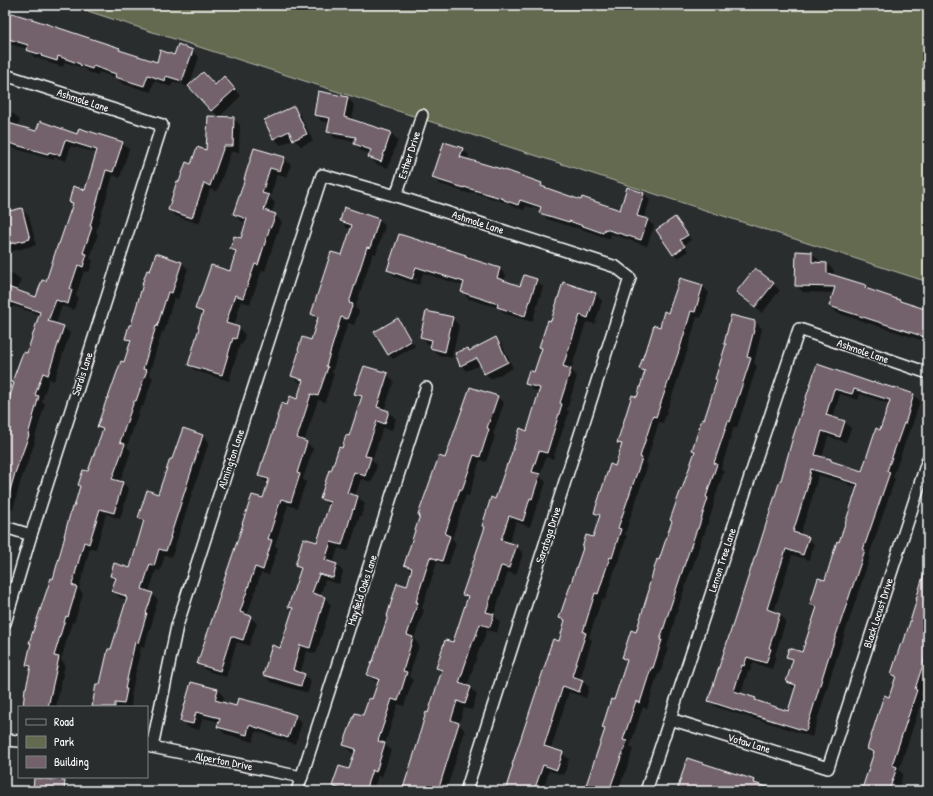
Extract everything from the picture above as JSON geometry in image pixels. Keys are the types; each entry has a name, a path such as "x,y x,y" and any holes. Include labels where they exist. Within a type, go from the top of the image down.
{"street":[{"name":"Ashmole Lane","path":"5,75 162,125"},
{"name":"Esther Drive","path":"396,196 422,114"},
{"name":"Sardis Lane","path":"5,624 31,535 162,125"},
{"name":"Ashmole Lane","path":"322,175 396,196 616,267 630,278"},
{"name":"Almington Lane","path":"149,746 177,626 322,175"},
{"name":"Saratoga Drive","path":"466,791 630,278"},
{"name":"Ashmole Lane","path":"799,329 928,373"},
{"name":"Lemon Tree Lane","path":"646,791 799,329"},
{"name":"Mayfield Oaks Lane","path":"297,791 426,388"},
{"name":"Black Locust Drive","path":"828,768 928,459"},
{"path":"5,527 31,535"},
{"name":"Votaw Lane","path":"670,719 828,768"},
{"path":"5,740 18,741"},
{"name":"Alperton Drive","path":"149,746 302,776"}],"green space":[{"path":"69,5 928,5 928,282"}],"building":[{"path":"5,11 120,48 119,50 157,62 160,50 174,55 178,44 193,50 182,81 166,76 165,81 148,75 144,86 115,77 116,74 93,66 92,69 58,56 57,61 26,50 28,45 5,38"},
{"path":"203,72 215,85 224,76 235,89 211,111 188,86"},
{"path":"318,91 348,97 344,117 391,132 381,162 368,157 371,150 354,144 356,137 327,132 330,118 314,115"},
{"path":"294,106 307,134 293,140 289,131 273,139 264,120"},
{"path":"208,116 234,117 233,146 224,146 210,186 204,183 192,218 168,210 177,181 179,182 186,162 191,164 197,147 206,150"},
{"path":"40,121 77,134 79,128 123,142 113,172 106,170 90,226 92,227 83,253 87,254 83,267 78,265 70,289 72,290 68,304 56,300 48,321 64,326 48,375 43,373 35,395 39,396 29,435 15,473 7,501 5,500 5,413 14,383 12,382 23,352 27,353 40,312 5,300 5,286 36,297 42,280 46,281 73,203 69,202 73,186 85,190 97,150 65,140 60,155 49,152 48,154 5,142 5,122 36,131"},
{"path":"444,142 463,148 460,157 542,183 541,186 581,200 582,197 620,210 627,187 644,193 637,216 648,219 641,240 605,229 603,233 569,221 539,213 541,207 520,200 518,205 504,199 432,178"},
{"path":"254,148 285,157 280,171 270,168 262,193 269,195 264,210 276,214 270,227 258,265 255,264 243,298 235,295 226,323 239,327 236,339 233,338 222,375 188,365 203,312 195,309 211,265 230,271 236,251 230,249 234,236 241,238 247,219 233,214"},
{"path":"344,207 379,219 370,248 367,247 349,303 353,304 347,319 341,317 326,366 328,367 318,396 311,394 297,438 307,442 297,473 300,474 291,502 281,499 268,539 272,540 263,570 255,567 240,612 251,616 243,640 231,636 220,671 197,664 252,495 263,498 269,479 258,476 278,417 281,403 287,405 290,396 297,399 303,380 291,376 302,337 311,340 318,317 311,314 331,252 342,255 352,225 340,221"},
{"path":"22,208 30,239 5,245 5,212"},
{"path":"675,217 688,235 680,240 685,246 673,255 656,230"},
{"path":"399,234 466,255 465,257 500,268 497,278 520,286 524,275 537,279 525,316 497,307 498,304 461,292 464,282 416,267 412,279 387,270"},
{"path":"796,251 812,252 812,262 827,263 827,273 866,285 865,288 928,310 928,338 829,306 835,287 795,286"},
{"path":"156,253 182,262 172,293 168,292 157,327 156,326 143,369 147,370 136,401 134,401 120,442 125,444 112,479 123,482 114,513 100,509 89,544 84,542 72,585 77,587 68,617 66,616 54,656 59,657 48,706 23,706 25,688 31,666 26,665 31,643 29,643 51,578 53,579 72,507 74,507 80,486 78,485 83,470 88,471 103,429 97,427 121,361 124,362 131,340 125,339 129,325 131,325 147,270 150,271"},
{"path":"755,268 774,283 755,307 736,292"},
{"path":"680,278 703,285 695,312 691,311 656,417 653,416 640,457 642,458 618,528 621,529 612,558 610,557 598,594 595,593 583,632 586,633 572,676 583,680 579,692 563,686 544,746 563,752 557,770 543,765 534,791 505,791 553,639 559,641 565,620 559,618 586,535 593,537 600,515 594,513 610,464 615,466 622,444 617,443 632,395 637,397 645,371 639,369 647,345 654,325 660,327 664,311 668,313"},
{"path":"563,282 596,293 588,318 580,315 563,366 571,369 560,403 562,404 547,453 539,451 532,472 540,474 532,499 530,498 523,521 509,516 501,540 517,545 509,568 501,566 486,612 494,614 490,627 480,624 459,683 471,687 465,704 457,701 451,720 459,723 438,791 402,791 420,736 426,712 428,713 442,670 436,668 445,640 453,642 468,596 462,595 485,527 482,526 491,497 495,499 520,428 527,431 540,388 525,384 529,370 534,372 542,348 539,347 548,320 551,321"},
{"path":"426,311 453,317 445,352 430,348 432,340 420,337"},
{"path":"731,315 755,321 747,357 751,358 730,422 728,421 714,463 717,464 706,497 708,498 671,605 653,668 651,668 640,703 636,701 623,740 627,741 609,791 584,791 605,729 602,728 611,699 614,700 627,660 622,658 631,630 636,632 657,559 659,560 672,521 670,520 695,451 692,450 702,419 704,420 717,380 715,379 726,344 724,344"},
{"path":"398,318 411,341 388,355 374,332"},
{"path":"496,337 508,362 484,374 477,358 460,366 455,353 468,348 469,351"},
{"path":"817,364 873,383 894,387 914,394 905,424 904,423 887,471 890,472 863,550 865,550 827,662 806,731 708,701 781,480 793,437","holes":["834,389 852,394 854,389 890,400 880,430 876,428 862,471 831,461 831,459 815,455 822,431 840,437 845,421 826,415","811,469 858,484 839,542 837,541 825,580 818,578 810,604 817,607 802,652 789,648 786,657 793,659 786,682 796,685 788,711 734,691 742,665 744,666 747,657 766,663 771,649 769,648 780,614 767,609 786,549 803,555 809,537 793,532 807,488"]},
{"path":"364,366 388,373 377,407 389,411 385,424 377,421 365,456 371,457 365,476 354,472 347,493 358,496 354,510 353,509 342,545 331,542 325,560 337,564 333,578 319,574 312,593 325,597 310,648 300,645 293,670 305,674 301,686 263,675 272,645 280,648 293,608 288,607 301,568 295,566 303,538 317,542 330,502 320,499 329,470 331,471 339,447 342,448 346,435 349,436 362,396 354,394"},
{"path":"470,387 498,396 487,428 489,429 480,457 474,455 462,490 460,489 445,534 450,536 442,561 430,557 416,602 418,602 407,635 413,637 403,671 407,672 398,701 392,699 378,741 385,743 376,772 372,770 365,791 346,791 332,786 339,766 349,769 356,749 343,745 355,713 363,715 369,698 372,699 379,679 367,675 388,616 397,583 407,586 412,568 404,565 420,515 418,515 439,456 445,458"},
{"path":"183,428 203,435 166,551 159,549 154,566 150,564 142,589 153,593 138,643 135,642 125,689 127,689 124,704 115,703 115,706 92,706 96,684 100,684 108,649 111,649 127,598 125,597 126,596 111,591 116,578 110,576 114,563 130,568 144,520 138,518 147,490 158,494 170,459 172,459"},
{"path":"926,567 928,568 928,649 915,689 917,690 892,765 897,767 889,791 869,791 862,789 874,752 867,749 884,695 889,697 896,676 891,674 901,643 903,644"},
{"path":"191,682 218,689 215,700 236,706 238,698 296,715 288,738 249,725 247,735 217,727 220,718 196,712 193,724 180,721"},
{"path":"687,758 755,780 754,783 774,789 773,791 677,791"},
{"path":"34,778 65,781 64,791 33,791"}]}
